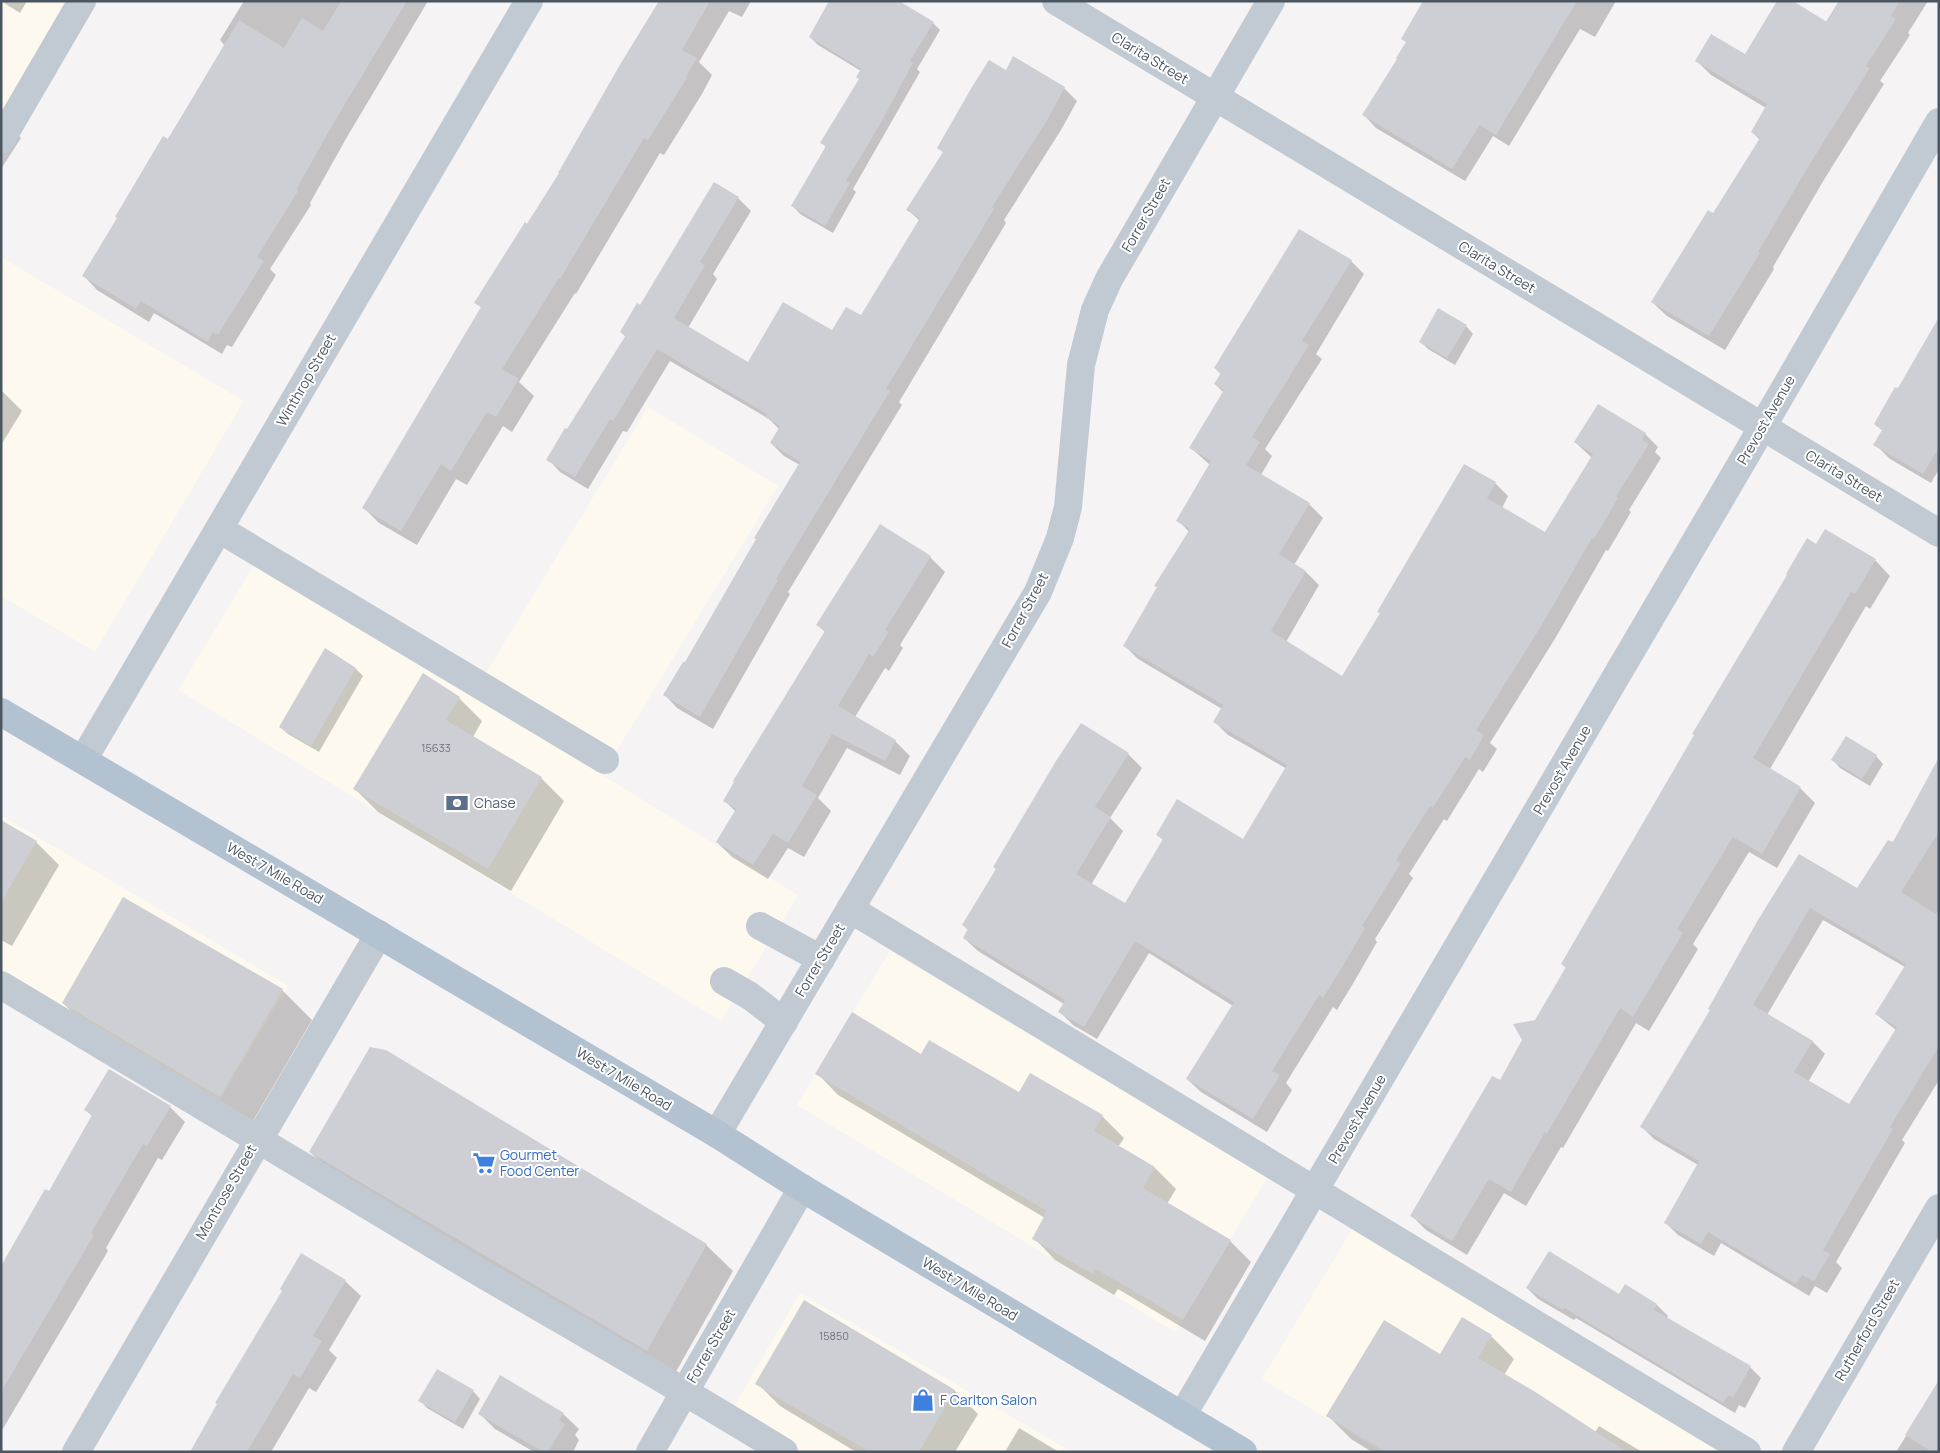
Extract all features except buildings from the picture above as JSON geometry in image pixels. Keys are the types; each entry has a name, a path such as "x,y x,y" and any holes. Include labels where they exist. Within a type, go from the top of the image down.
{"main road":[{"name":"West 7 Mile Road","path":"1,712 717,1134 802,1188 1182,1416 1233,1449"}],"street":[{"path":"1,140 82,1"},
{"name":"Winthrop Street","path":"83,760 529,1"},
{"name":"Clarita Street","path":"1056,1 1939,533"},
{"name":"Forrer Street","path":"717,1134 1038,592 1060,538 1068,507 1081,365 1095,310 1109,279 1271,1"},
{"name":"Prevost Avenue","path":"1182,1416 1939,122"},
{"path":"219,529 604,760"},
{"path":"850,909 1747,1452"},
{"path":"760,926 820,959"},
{"name":"Montrose Street","path":"76,1452 257,1139 379,934"},
{"path":"724,981 750,996 784,1022"},
{"path":"1,985 474,1269 784,1452"},
{"name":"Forrer Street","path":"650,1452 802,1188"},
{"name":"Rutherford Street","path":"1796,1452 1939,1208"}],"shaded area":[{"path":"1,1 72,1 1,123"},
{"path":"1,257 244,401 95,652 1,596"},
{"path":"648,407 778,486 602,775 798,895 721,1021 178,690 259,557 476,689"},
{"path":"1,815 288,986 217,1105 1,977"},
{"path":"890,951 1267,1178 1175,1332 797,1105"},
{"path":"1354,1226 1731,1452 1382,1452 1262,1379"},
{"path":"800,1293 1072,1452 800,1452 731,1412"}],"place":[{"name":"Chase","path":"457,803"},
{"name":"Gourmet Food Center","path":"484,1163"},
{"name":"F Carlton Salon","path":"923,1400"}]}
